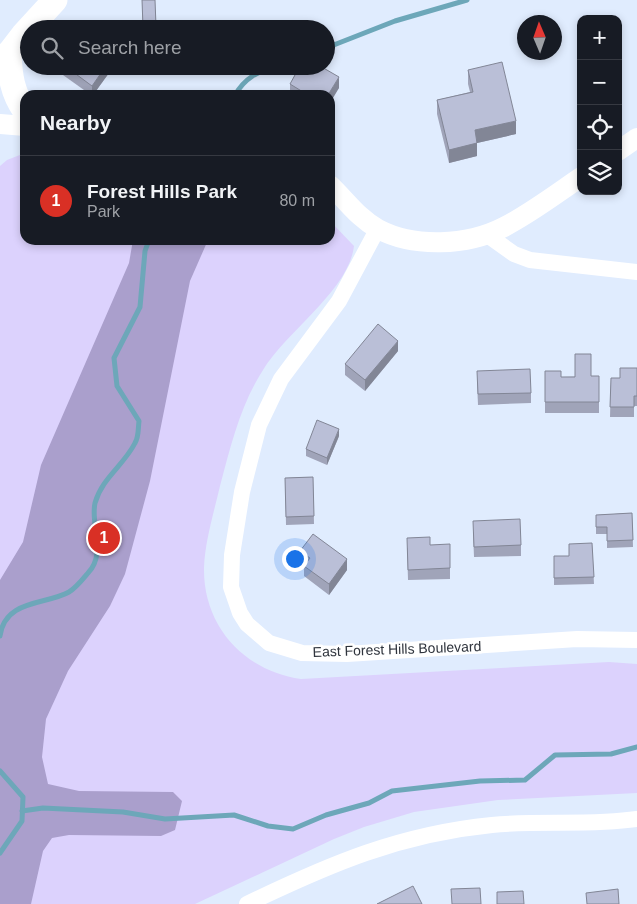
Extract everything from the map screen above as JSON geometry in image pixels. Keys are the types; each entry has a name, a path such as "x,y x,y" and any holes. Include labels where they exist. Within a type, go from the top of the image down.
{"main road":[{"path":"38,20 55,0"},
{"path":"20,40 4,59 16,97 20,103"}],"street":[{"path":"0,124 20,126"},
{"path":"619,150 637,138"},
{"path":"335,190 362,218 378,228 403,238 435,242 486,234 504,227 577,180"},
{"name":"East Forest Hills Boulevard","path":"378,228 338,301 280,379 259,425 242,492 232,555 231,587 240,613 247,624 269,643 302,653 347,654 577,639 637,640"},
{"path":"486,234 514,254 530,260 637,272"},
{"path":"247,904 351,858 408,838 494,825 637,819"}],"shaded area":[{"path":"20,155 20,245 335,245 335,226 354,246 350,262 341,279 329,295 286,341 263,370 248,398 232,441 210,527 204,568 206,589 211,609 219,626 245,656 280,674 301,679 609,662 637,664 637,793 498,800 414,812 364,827 334,839 195,904 0,904 0,166 7,160"},
{"path":"132,245 206,245 190,281 150,481 125,574 110,606 68,671 46,719 42,757 48,784 79,791 173,792 182,801 175,830 161,836 69,835 52,838 43,851 31,904 0,904 0,580 23,542 41,465 129,263"}],"building":[{"path":"142,0 155,0 156,20 143,20"},
{"path":"502,62 516,121 475,130 477,143 449,150 437,100 473,92 468,70"},
{"path":"77,75 100,75 92,86"},
{"path":"295,75 335,75 339,77 331,90 300,90 290,84"},
{"path":"378,324 398,341 365,380 345,364"},
{"path":"575,354 591,354 591,376 599,376 599,402 545,402 545,371 561,371 561,377 575,377"},
{"path":"620,368 637,368 637,396 634,396 634,407 610,407 611,378 620,378"},
{"path":"530,369 531,393 478,394 477,371"},
{"path":"317,420 339,429 327,458 306,449"},
{"path":"313,477 314,516 286,517 285,478"},
{"path":"632,513 633,540 607,541 607,527 596,527 596,515"},
{"path":"520,519 521,545 474,547 473,521"},
{"path":"313,534 347,559 329,584 304,566 310,558 300,551"},
{"path":"430,537 430,545 450,544 450,568 408,570 407,538"},
{"path":"592,543 594,577 554,578 554,556 569,556 569,544"},
{"path":"413,886 422,904 377,904"},
{"path":"480,888 481,904 452,904 451,889"},
{"path":"618,889 619,904 587,904 586,893"},
{"path":"523,891 524,904 497,904 497,892"}],"waterway":[{"path":"335,44 395,21 467,0"},
{"path":"238,90 255,75"},
{"path":"0,636 3,624 10,615 28,605 69,592 94,565 97,548 94,512 98,494 130,451 138,435 139,421 117,386 114,358 140,307 147,245"},
{"path":"22,811 43,808 123,812 165,819 234,815 268,826 293,829 326,815 369,803 392,791 480,781 525,780 555,755 611,754 637,747"},
{"path":"0,771 23,797 22,821 0,853"}],"place":[{"name":"Forest Hills Park","path":"104,538"}]}
